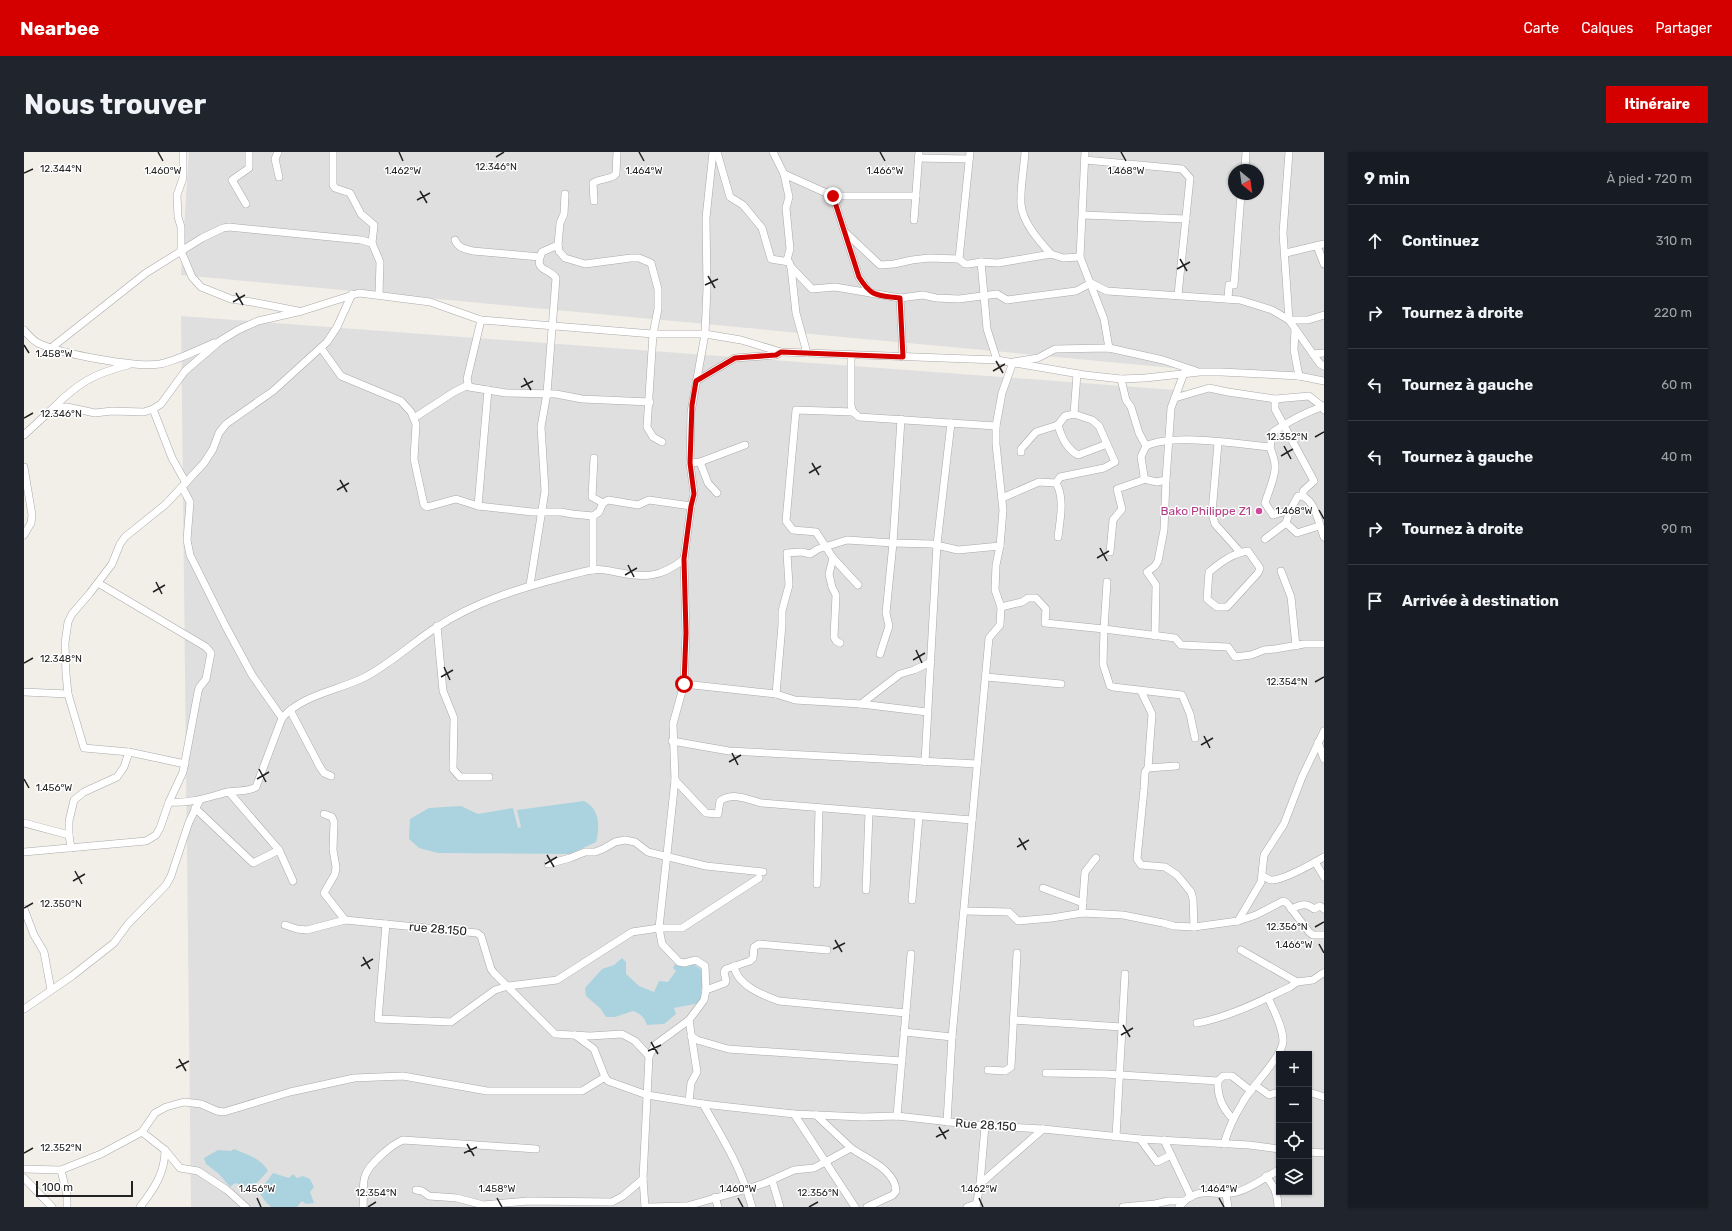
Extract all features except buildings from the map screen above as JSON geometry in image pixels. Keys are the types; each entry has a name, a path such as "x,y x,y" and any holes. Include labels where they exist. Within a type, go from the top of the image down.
{"street":[{"path":"183,152 183,178 177,195 178,217 182,227 181,251 192,277 201,287 230,300 252,302 302,311"},
{"path":"246,204 232,180 248,170 250,152"},
{"path":"278,152 275,159 279,178"},
{"path":"333,152 333,185 335,188 350,193 361,214 374,225 372,243 380,262 379,294"},
{"path":"594,201 593,182 614,176 616,174 617,152"},
{"path":"645,1207 643,1180 649,1056 655,1045 689,1020 704,1000 706,990 704,966 697,960 684,963 679,962 662,944 659,928 675,780 672,741 673,724 684,684 686,633 684,559 694,494 690,463 692,405 705,334 707,288 706,218 713,156 706,152"},
{"path":"717,152 730,197 743,205 762,228 771,259 786,260"},
{"path":"773,152 784,174 789,197 786,208 790,249 786,260"},
{"path":"1025,152 1021,206 1027,222 1038,240 1051,254"},
{"path":"1085,152 1080,258 1104,319 1109,348"},
{"path":"1246,152 1246,164"},
{"path":"1289,320 1286,253 1283,233 1290,152"},
{"path":"914,220 918,155 969,155 959,259"},
{"path":"1085,160 1182,169 1190,178 1178,295"},
{"path":"784,174 833,196 916,196"},
{"path":"565,194 564,214 560,222 558,245 559,251 565,258 580,263 639,258 651,263 658,289 658,309 653,334 650,402 647,428 654,437 662,442"},
{"path":"833,196 859,277 869,292 874,294"},
{"path":"1228,299 1229,285 1234,285 1241,200"},
{"path":"1082,215 1186,219"},
{"path":"51,348 91,318 146,272 202,238 229,226 361,240 372,243"},
{"path":"846,233 880,265 929,258 959,259 965,264 969,264 982,262 998,263 1051,254 1063,258 1080,258"},
{"path":"455,240 456,245 463,249 473,251 540,257"},
{"path":"530,585 545,491 541,427 547,393 556,278 554,275 542,269 540,266 540,257 542,252 558,245"},
{"path":"1286,253 1321,245 1324,264"},
{"path":"786,260 812,289 835,287 900,298 923,295 936,298 958,299 997,294 1007,300 1076,291 1091,283"},
{"path":"982,262 987,329 997,360"},
{"path":"791,267 796,313 807,353"},
{"path":"1091,283 1107,291 1240,300 1272,310 1289,320 1320,364 1324,366"},
{"path":"24,330 34,341 51,348 130,364 160,364 172,361 220,341 238,330 258,321 302,311 359,293 379,294 430,302 482,320 653,334 705,334 742,340 781,352 997,360 1077,374 1121,379 1200,372 1299,376 1324,382"},
{"path":"185,764 129,752 84,748 68,694 65,643 68,622 77,607 112,564 120,544 126,537 166,504 184,485 209,455 219,433 226,424 273,391 327,342 337,327 352,294"},
{"path":"900,298 903,357"},
{"path":"1289,320 1308,320 1324,315"},
{"path":"468,385 467,378 482,320"},
{"path":"1295,329 1294,350 1299,376"},
{"path":"51,410 58,407 66,407 95,413 112,411 144,412 153,410 160,404 185,371 220,341"},
{"path":"320,348 341,376 401,402 414,418 416,424 414,459 424,505 427,508 456,499 478,506 561,512 593,516 600,512 603,503 608,500 638,504 649,500 691,506"},
{"path":"1012,362 1038,358 1056,349 1109,348 1163,360 1200,372"},
{"path":"696,381 735,358 776,355 781,352"},
{"path":"1313,354 1324,354"},
{"path":"852,355 851,406 853,412 859,417 996,426"},
{"path":"947,1122 952,1037 965,911 989,638 1000,625 1001,607 995,590 996,565 1000,546 1003,510 996,444 996,426 1002,393 1012,362"},
{"path":"24,435 81,382 97,374 130,364"},
{"path":"1074,414 1077,374"},
{"path":"1155,636 1156,586 1147,572 1155,566 1158,561 1164,530 1171,408 1184,374"},
{"path":"1121,379 1126,400 1131,407 1139,433 1146,446"},
{"path":"414,418 454,392 468,385 506,393 547,393 582,399 650,402"},
{"path":"1175,398 1209,388 1275,399 1309,396 1324,408"},
{"path":"478,506 488,390"},
{"path":"1275,399 1275,409 1314,481 1303,491 1303,496"},
{"path":"1290,510 1273,515 1265,503 1270,485 1274,479 1275,466 1270,447 1273,432 1283,425 1316,409 1324,408"},
{"path":"153,410 190,502 187,540 190,555 252,675 282,718"},
{"path":"853,412 796,410 786,521 793,530 816,532 833,558 858,585"},
{"path":"1021,452 1021,449 1036,432 1058,424 1065,416 1074,414 1092,420 1099,426 1115,462 1104,468 1060,477 1056,483"},
{"path":"880,654 889,626 886,613 894,543 901,419"},
{"path":"925,762 937,544 951,423"},
{"path":"1058,424 1061,434 1073,452 1078,455 1107,444"},
{"path":"1146,446 1168,440 1270,447"},
{"path":"1218,443 1212,513 1215,524 1240,552"},
{"path":"690,463 700,462 745,445"},
{"path":"1144,479 1141,457 1146,446"},
{"path":"594,458 592,497 603,503"},
{"path":"700,462 708,483 717,493"},
{"path":"24,466 32,515 31,523 24,535"},
{"path":"1110,552 1113,520 1122,509 1117,489 1144,479 1157,482 1166,480"},
{"path":"1002,498 1039,482 1056,483"},
{"path":"1056,483 1059,487 1061,506 1058,537"},
{"path":"1265,539 1286,523 1290,510 1298,496 1308,498 1317,516 1319,526 1324,537"},
{"path":"593,516 593,570"},
{"path":"1286,523 1297,533 1319,526"},
{"path":"776,694 782,611 789,585 786,553 802,552 810,554 818,548 847,540 937,544 961,550 1000,546"},
{"path":"1248,551 1260,568 1258,573 1227,607 1217,607 1208,600 1210,572 1224,560 1240,552 1248,551"},
{"path":"833,558 829,574 832,587 836,595 834,637 836,641 840,643"},
{"path":"169,802 183,803 229,792 253,789 259,784 282,718 290,710 303,702 367,676 437,626 464,612 530,585 593,570 651,576 666,572 684,559"},
{"path":"1282,571 1290,597 1296,646"},
{"path":"1107,582 1103,664 1110,686 1113,688 1182,695 1190,714 1195,738"},
{"path":"24,852 146,842 152,839 160,828 185,764 198,692 207,676 211,653 206,646 98,583"},
{"path":"1001,607 1022,602 1028,598 1036,598 1046,609 1045,623 1175,638 1181,645 1228,647 1235,657 1251,655 1264,650 1324,644"},
{"path":"437,626 443,691 454,718 453,769 460,777 489,777"},
{"path":"861,704 900,674 914,670 931,662"},
{"path":"986,677 1061,684"},
{"path":"684,684 776,694 795,700 861,704 928,712"},
{"path":"1141,691 1152,714 1148,768 1145,772 1137,859 1141,865 1165,867 1177,875 1191,892 1193,899 1194,927"},
{"path":"24,692 68,694"},
{"path":"290,710 320,767 324,772 331,776"},
{"path":"1238,920 1261,882 1263,876 1264,855 1270,843 1284,824 1324,731"},
{"path":"672,741 729,751 977,764"},
{"path":"1318,742 1324,759"},
{"path":"71,848 69,835 71,810 74,800 84,792 117,777 124,767 129,752"},
{"path":"1148,768 1176,766"},
{"path":"675,780 706,813 718,814 720,801 730,796 738,796 761,803 819,809 972,820"},
{"path":"229,792 279,850 293,881"},
{"path":"24,1009 114,943 128,924 166,885 171,876 189,822 200,800"},
{"path":"195,808 253,863 279,850"},
{"path":"817,884 819,809"},
{"path":"866,890 869,813"},
{"path":"285,925 297,929 307,930 345,920 324,893 336,874 336,867 333,850 334,822 332,817 324,814"},
{"path":"912,900 919,816"},
{"path":"24,823 69,835"},
{"path":"386,924 378,1019 451,1022 494,990 508,986 557,980 632,932 659,928 682,928 761,875 706,866 667,855 648,852 635,842 625,840 615,842 603,850 585,852 548,864"},
{"path":"1263,876 1274,880 1324,857"},
{"path":"1082,913 1085,872 1096,858"},
{"path":"1315,862 1324,877"},
{"path":"1043,888 1083,903"},
{"path":"965,911 1009,912 1018,921 1052,918 1082,913 1123,915 1163,922 1174,926 1194,927 1238,920 1256,915 1282,901 1287,903 1309,932 1313,935 1324,935"},
{"path":"1291,909 1304,904 1308,904 1314,909 1320,906 1324,909"},
{"path":"24,909 34,935 44,952 51,990"},
{"name":"rue 28.150","path":"345,920 477,933 481,936 491,968 555,1034 590,1036 622,1034 635,1040 649,1056"},
{"path":"706,990 725,983 724,972 726,969 753,958 754,947 758,944 827,950"},
{"path":"1241,950 1297,982"},
{"path":"988,1070 1005,1071 1011,1067 1017,953"},
{"path":"897,1116 911,954"},
{"path":"734,966 735,974 739,979 764,996 779,1001 906,1012"},
{"path":"1197,1023 1233,1013 1297,982 1314,980 1323,972"},
{"path":"1116,1137 1125,974"},
{"path":"1224,1144 1228,1129 1243,1101 1276,1057 1282,1046 1283,1033 1268,997"},
{"path":"689,1020 696,1072 692,1083 689,1101"},
{"path":"1014,1020 1122,1027"},
{"path":"904,1032 952,1037"},
{"path":"575,1035 594,1050 608,1081 647,1095"},
{"path":"691,1036 697,1040 728,1049 902,1061"},
{"path":"1046,1073 1119,1075 1218,1081"},
{"path":"24,1169 61,1170 101,1154 142,1132 156,1113 166,1107 184,1102 201,1104 217,1111 224,1112 290,1092 354,1078 403,1076 487,1091 582,1091 605,1077"},
{"path":"1234,1119 1226,1112 1217,1092 1218,1081 1223,1076 1232,1076 1269,1095 1276,1093"},
{"path":"1312,1093 1324,1097"},
{"name":"Rue 28.150","path":"647,1095 703,1104 794,1114 863,1117 897,1116 985,1126 1043,1129 1116,1137 1276,1149"},
{"path":"703,1104 741,1172 752,1207"},
{"path":"794,1114 827,1162 855,1207"},
{"path":"816,1115 851,1148 883,1168 895,1184 896,1191 892,1195 867,1207"},
{"path":"967,1207 976,1205 980,1184 985,1126"},
{"path":"980,1184 1043,1129"},
{"path":"142,1132 165,1150 180,1168 198,1172 227,1190 246,1207"},
{"path":"1140,1139 1157,1162 1171,1155"},
{"path":"363,1207 365,1177 368,1170 393,1144 403,1140 536,1149"},
{"path":"1164,1140 1187,1199"},
{"path":"649,1207 687,1206 747,1189 794,1170 812,1169 851,1148"},
{"path":"144,1205 164,1170 165,1150"},
{"path":"1312,1152 1324,1153"},
{"path":"61,1170 67,1195 67,1207"},
{"path":"1179,1207 1187,1199 1196,1194 1213,1192 1226,1194 1238,1192 1254,1185 1266,1176 1276,1171"},
{"path":"1266,1176 1275,1188 1278,1197 1278,1207"},
{"path":"24,1178 52,1207"},
{"path":"416,1190 422,1191 429,1196 464,1199 483,1205 528,1201 557,1205 612,1202 623,1196 643,1180"},
{"path":"772,1180 780,1207"},
{"path":"1226,1194 1228,1207"},
{"path":"715,1197 718,1207"},
{"path":"1123,1207 1187,1199"}],"shaded area":[{"path":"189,152 1324,152 1324,382 181,275"},
{"path":"181,316 1324,401 1324,1207 191,1207"}],"water":[{"path":"584,801 589,804 598,818 596,842 570,854 438,853 419,848 409,839 410,819 429,808 461,806 478,814 513,808 518,828 521,827 517,810"},
{"path":"622,958 626,962 626,974 639,986 654,992 659,981 668,982 676,971 673,968 675,964 687,967 693,964 704,971 700,1003 674,1008 676,1014 664,1024 647,1025 642,1016 633,1011 615,1017 606,1017 600,1008 586,996 585,988 602,969 614,965"},
{"path":"234,1149 258,1160 268,1171 252,1188 235,1183 230,1187 219,1174 206,1164 204,1158 218,1150 231,1151"},
{"path":"273,1173 289,1178 293,1174 297,1178 303,1176 310,1179 314,1187 310,1192 314,1203 306,1204 302,1201 297,1207 271,1207 259,1192"}],"place":[{"name":"Bako Philippe Z1","path":"1259,511"}],"route":[{"path":"684,684 686,633 684,559 694,494 690,463 692,405 696,381 735,358 776,355 781,352 903,357 900,298 869,292 862,282 859,277 833,196"}]}
